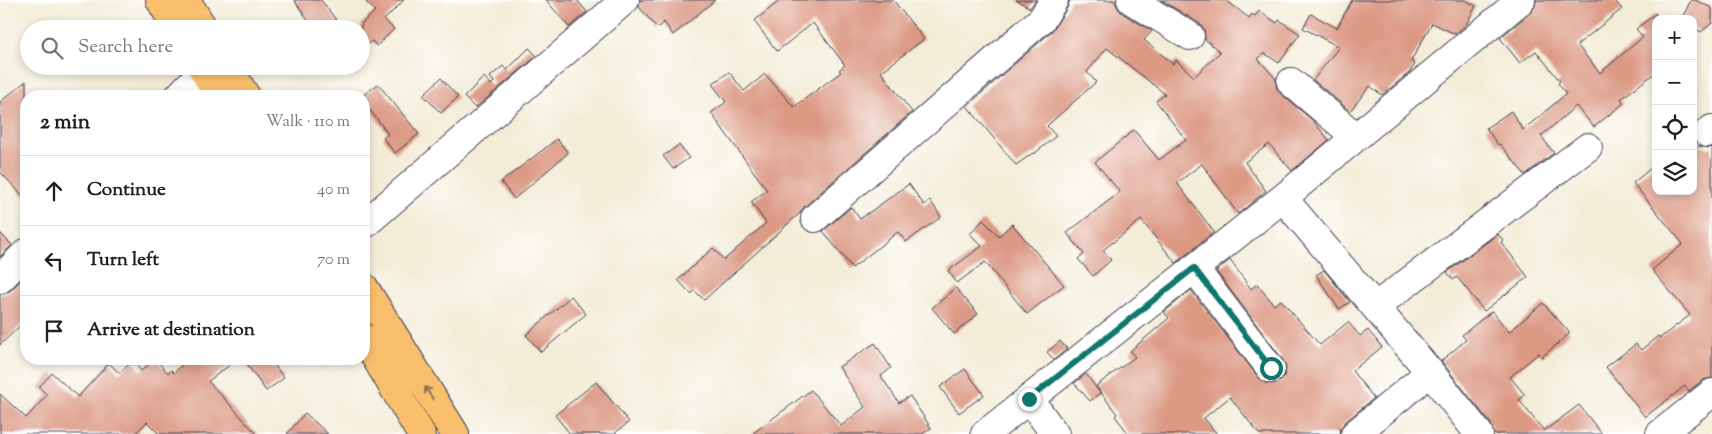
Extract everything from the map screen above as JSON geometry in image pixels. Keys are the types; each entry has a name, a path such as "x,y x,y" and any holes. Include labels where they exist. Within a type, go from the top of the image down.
{"main road":[{"path":"160,0 172,20"},
{"path":"186,0 198,20"},
{"path":"212,75 217,90"},
{"path":"219,75 238,90"},
{"path":"370,297 455,434"},
{"path":"370,348 421,434"}],"street":[{"path":"370,220 626,0"},
{"path":"815,218 1042,19 1054,0"},
{"path":"1131,0 1190,36"},
{"path":"985,434 1283,198 1521,0"},
{"path":"185,90 202,75"},
{"path":"1291,82 1356,137"},
{"path":"1375,307 1588,146"},
{"path":"1283,198 1430,372 1478,434"},
{"path":"0,279 20,259"},
{"path":"1194,268 1271,368"},
{"path":"1355,434 1430,372"},
{"path":"1660,434 1712,393"},
{"path":"1029,399 1056,434"}],"building":[{"path":"294,0 321,0 336,20 308,20"},
{"path":"364,0 404,0 384,20 394,29 377,46 372,41 370,43 370,20 365,20 375,11"},
{"path":"546,0 577,0 587,12 569,27"},
{"path":"640,0 715,0 673,35 664,22 657,28 639,7"},
{"path":"781,0 893,0 924,39 881,72 912,112 805,206 800,213 704,300 695,291 691,294 678,280 713,248 724,260 766,223 751,202 767,190 711,113 726,102 712,84 729,72 744,91 765,74 794,107 841,72 839,70 845,65 813,23 777,51 754,21"},
{"path":"1016,0 1036,0 1030,8"},
{"path":"1070,0 1114,0 1122,13 1152,31 1144,40 1173,64 1176,60 1194,77 1220,52 1205,39 1204,29 1199,23 1161,0 1226,0 1249,18 1252,14 1255,16 1259,11 1277,23 1279,20 1300,34 1279,63 1264,53 1258,59 1276,79 1276,87 1281,94 1312,120 1329,140 1292,171 1269,144 1245,162 1266,191 1238,214 1202,164 1177,183 1214,232 1176,263 1141,220 1103,250 1111,260 1093,276 1078,259 1084,254 1067,233 1120,192 1095,162 1134,130 1159,160 1186,140 1156,101 1165,94 1107,48 1087,72 1096,82 1047,126 1056,136 1034,154 1016,165 967,106 1052,31"},
{"path":"1352,0 1465,0 1476,6 1466,25 1455,34 1432,23 1411,61 1415,64 1410,72 1382,95 1370,86 1350,111 1313,80 1339,47 1303,28 1311,14 1337,28"},
{"path":"1536,0 1614,0 1622,9 1577,45 1600,73 1643,37 1636,29 1652,16 1652,75 1621,99 1624,103 1594,127 1576,106 1541,136 1554,153 1525,175 1500,144 1498,145 1486,128 1511,111 1523,130 1566,94 1558,83 1560,81 1536,51 1520,63 1500,38 1531,12"},
{"path":"1691,0 1695,0 1712,8 1712,23 1701,32 1697,30 1697,15 1684,15"},
{"path":"529,48 537,56 479,105 475,108 464,97 484,77 491,85 494,82 490,77 503,66 507,70"},
{"path":"441,78 458,97 441,113 423,95"},
{"path":"26,81 26,90 20,90 20,193 0,172 0,102"},
{"path":"378,84 419,134 395,153 383,138 388,134 370,110 370,90"},
{"path":"557,139 568,153 514,199 501,182"},
{"path":"679,145 689,158 673,169 663,156"},
{"path":"1699,146 1712,147 1712,378 1703,380 1689,391 1685,386 1645,417 1606,367 1636,344 1641,350 1658,336 1660,338 1690,315 1652,270 1683,244 1633,183 1652,167 1652,195 1697,195 1697,148"},
{"path":"909,184 924,205 930,200 941,217 906,242 898,232 852,268 823,231 851,207 860,219"},
{"path":"983,220 999,236 1012,224 1064,285 1027,314 985,262 957,283 948,271 982,246 970,234"},
{"path":"0,233 12,245 0,257"},
{"path":"1498,234 1503,240 1501,242 1528,277 1484,311 1457,277 1453,280 1447,272"},
{"path":"1230,260 1251,289 1257,284 1274,305 1281,300 1320,345 1348,322 1360,336 1368,330 1382,347 1352,371 1374,398 1345,422 1340,434 1259,434 1230,397 1204,418 1217,434 1129,434 1096,386 1135,357 1130,351 1169,318 1164,312 1191,290 1259,378 1265,383 1272,384 1281,381 1285,375 1286,368 1283,360 1216,271"},
{"path":"1324,270 1350,302 1339,309 1316,275"},
{"path":"20,281 20,326 0,345 0,294 11,290"},
{"path":"956,288 978,314 954,334 932,308"},
{"path":"571,296 586,314 541,352 526,335"},
{"path":"1543,303 1570,333 1542,357 1539,353 1510,377 1525,395 1519,400 1544,431 1579,405 1602,434 1494,434 1491,424 1441,361 1466,340 1462,335 1492,311 1509,332"},
{"path":"1060,341 1067,349 1054,360 1047,352"},
{"path":"875,343 891,368 881,376 899,403 910,396 931,428 922,434 752,434 811,390 841,426 865,407 839,367"},
{"path":"107,365 111,365 119,373 128,365 136,365 141,371 148,365 161,365 168,373 171,370 174,373 182,365 230,365 208,381 257,434 159,434 147,422 135,434 0,434 0,394 26,418 47,395 39,387 52,373 78,397"},
{"path":"247,365 274,365 284,378 266,391"},
{"path":"965,369 984,395 959,413 940,387"},
{"path":"1086,374 1100,393 1090,401 1074,383"},
{"path":"596,382 629,422 614,434 570,434 555,415"},
{"path":"305,413 328,434 287,434"}],"route":[{"path":"1029,399 1194,268 1271,368"}]}
